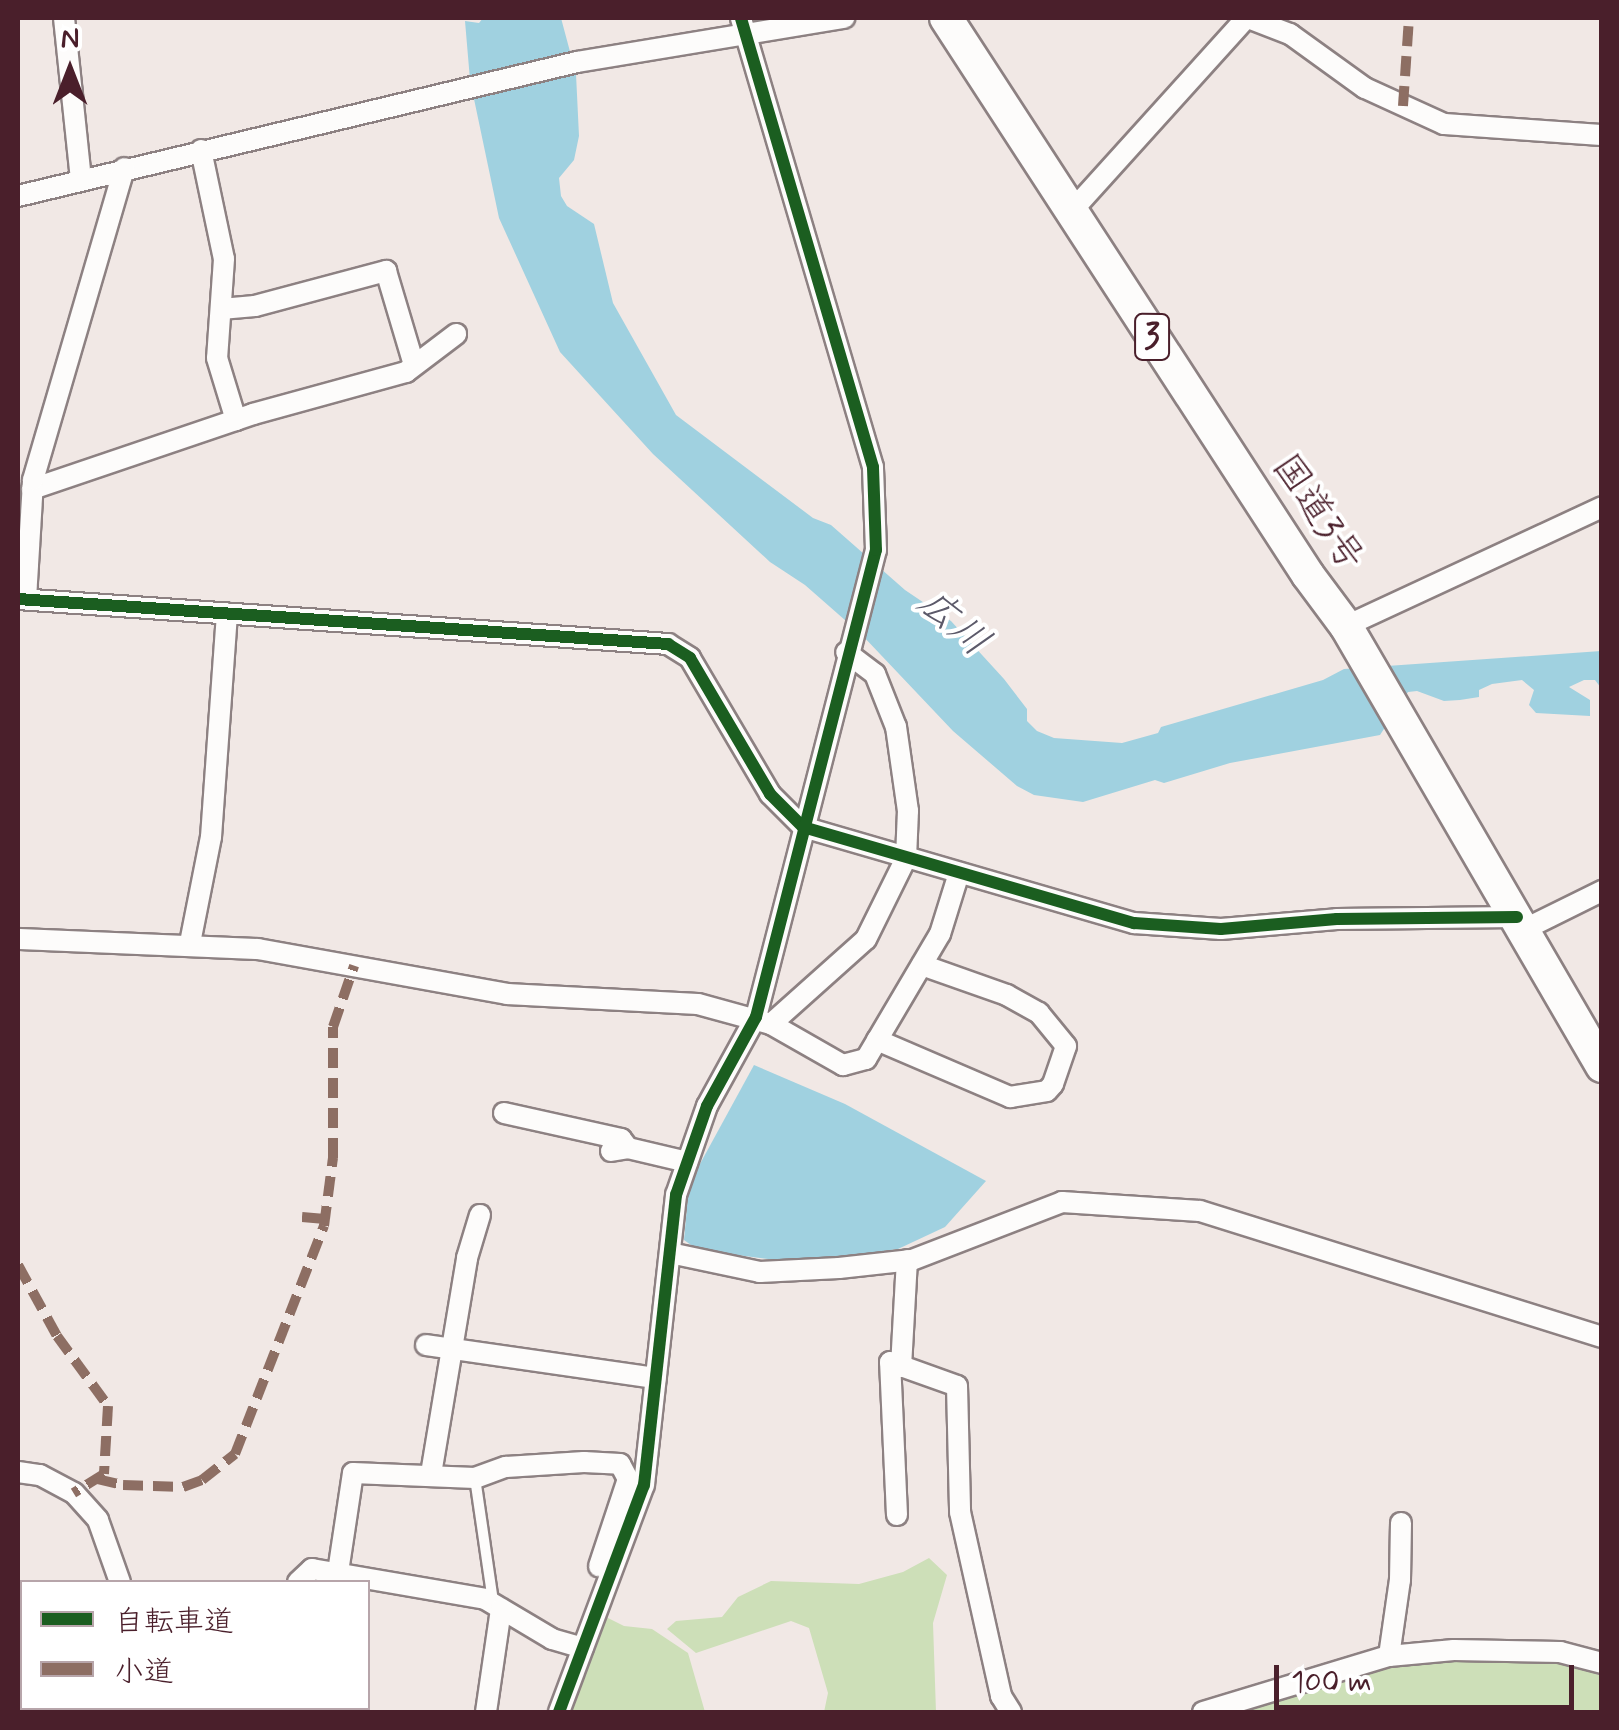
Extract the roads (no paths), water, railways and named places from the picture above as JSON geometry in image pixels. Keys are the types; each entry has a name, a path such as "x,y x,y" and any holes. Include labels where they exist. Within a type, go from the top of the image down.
{"highway":[{"name":"国道3号","path":"946,18 1354,640 1602,1066"}],"street":[{"path":"64,18 81,179"},
{"path":"18,196 124,168 744,26 844,18"},
{"path":"1070,212 1247,18 1290,34 1365,88 1444,124 1602,135"},
{"path":"744,26 873,467 876,550 802,827 763,1021"},
{"path":"201,150 224,259 217,358 236,420"},
{"path":"124,168 28,483 22,599 668,644 690,658 770,794 802,827 1134,923 1222,929 1337,919 1521,923 1602,891"},
{"path":"220,309 255,306 386,271 414,366"},
{"path":"28,483 414,366 456,334"},
{"path":"1354,640 1602,507"},
{"path":"190,943 211,837 227,614"},
{"path":"558,1712 644,1485 676,1195 706,1106 763,1021 866,939 906,858 908,811 896,727 875,674 848,646"},
{"path":"18,939 190,943 258,949 507,994 698,1004 763,1021 843,1065 866,1059 940,934 959,874"},
{"path":"877,1040 1010,1097 1047,1091 1053,1084 1066,1046 1040,1014 1007,995 922,965"},
{"path":"504,1113 621,1139 620,1150 687,1162"},
{"path":"670,1253 760,1272 907,1260 973,1240 1041,1206 1062,1202 1200,1211 1602,1336"},
{"path":"430,1474 467,1258 480,1214"},
{"path":"902,1366 907,1260"},
{"path":"426,1345 656,1378"},
{"path":"897,1515 890,1362 958,1386 960,1512 1001,1696 1011,1712"},
{"path":"338,1572 353,1473 475,1478 506,1467 620,1464 628,1479 586,1606 598,1609"},
{"path":"18,1472 40,1475 74,1494 98,1520 119,1580"},
{"path":"1388,1656 1400,1580 1401,1523"},
{"path":"300,1580 312,1570 338,1572 485,1599 552,1639 582,1648"},
{"path":"486,1712 498,1607"},
{"path":"1203,1712 1388,1656 1454,1650 1560,1652 1602,1663"},
{"path":"290,1710 321,1712"}],"lane":[{"path":"475,1478 498,1607"}],"water":[{"path":"483,18 561,18 576,74 579,136 574,160 559,178 561,196 567,206 594,224 613,303 676,415 813,518 831,525 905,590 951,621 1004,679 1027,709 1027,721 1037,731 1054,738 1122,743 1158,733 1161,727 1323,680 1344,669 1601,651 1601,688 1595,680 1569,687 1590,700 1590,716 1536,713 1529,705 1534,690 1522,680 1492,684 1479,690 1479,697 1460,700 1444,701 1417,691 1408,692 1380,735 1230,763 1083,802 1034,795 1017,786 953,731 862,635 805,585 770,562 653,454 560,352 499,218 470,80 465,21 479,23"},
{"path":"754,1065 845,1104 986,1181 945,1227 898,1249 825,1259 768,1259 698,1250 684,1240 689,1184"}],"water label":[{"name":"広川","path":"953,623"}]}
